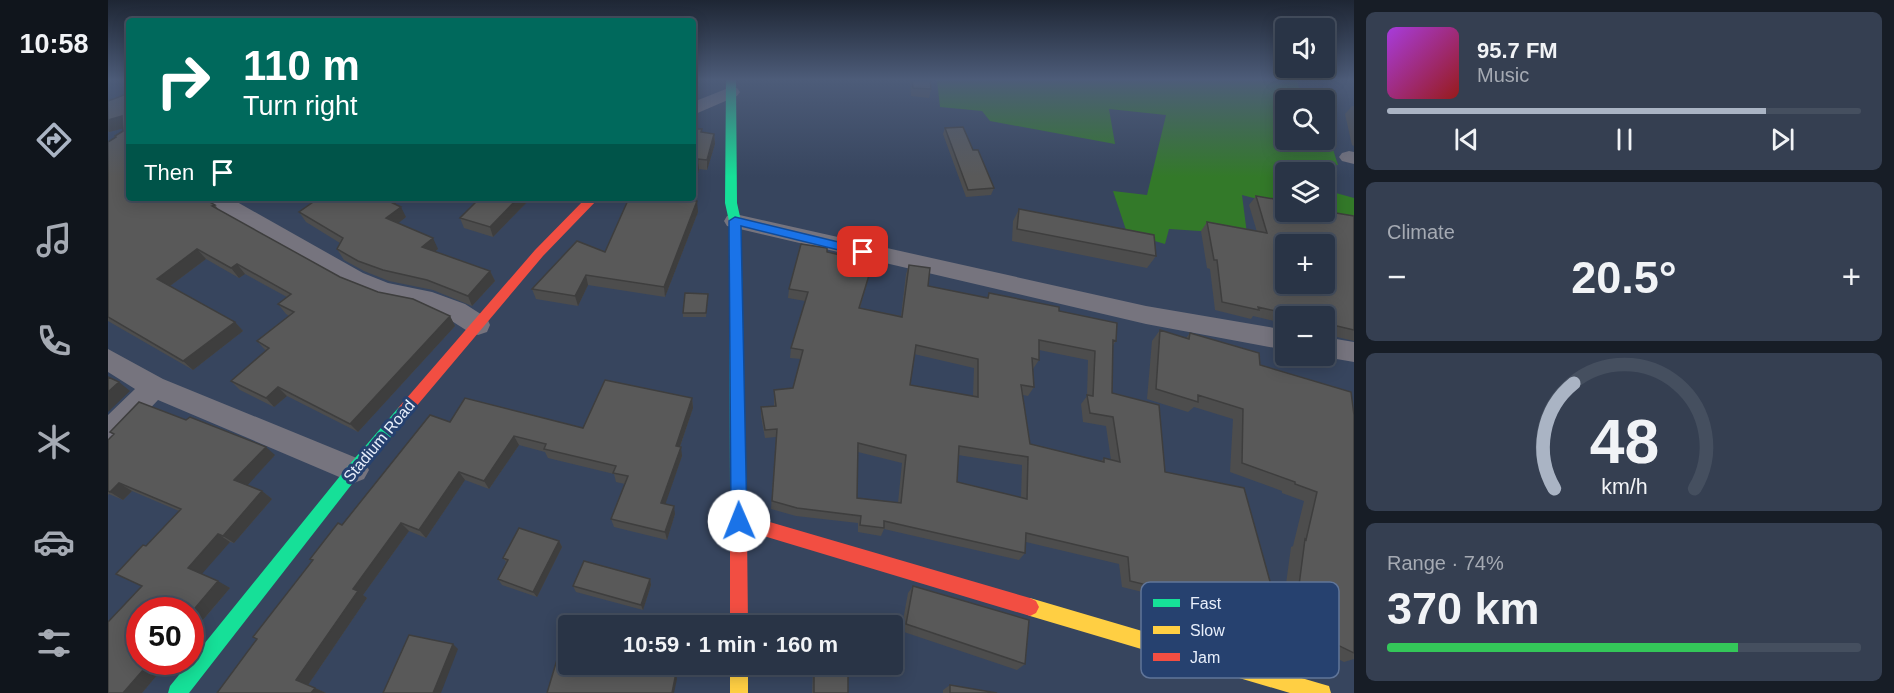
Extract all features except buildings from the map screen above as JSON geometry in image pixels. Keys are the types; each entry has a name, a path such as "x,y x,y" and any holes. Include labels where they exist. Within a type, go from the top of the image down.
{"street":[{"path":"731,112 731,203 735,221 739,615"},
{"path":"219,201 355,279 385,291 423,298 456,312 478,326"},
{"name":"Stadium Road","path":"177,693 354,470 539,253 590,201"},
{"path":"735,221 1146,315 1275,338"},
{"path":"1335,349 1354,352"},
{"path":"108,359 153,387 354,470"},
{"path":"108,433 153,387"},
{"path":"739,521 1141,640"},
{"path":"739,675 739,693"},
{"path":"1271,678 1322,693"}],"green space":[{"path":"983,112 1110,112 1115,144 990,121"},
{"path":"1141,112 1275,112 1275,150 1333,150 1338,165 1335,165 1335,162 1275,162 1275,203 1242,195 1247,234 1169,229 1165,244 1127,233 1113,191 1147,195 1166,115"},
{"path":"1335,193 1354,198 1354,224 1335,216"}],"traffic: fast":[{"path":"731,112 731,203 735,221 738,489"},
{"path":"177,693 354,470 404,411"}],"traffic: slow":[{"path":"1030,607 1141,640"},
{"path":"739,675 739,693"},
{"path":"1271,678 1322,693"}],"traffic: jam":[{"path":"404,411 539,253 590,201"},
{"path":"738,489 739,615"},
{"path":"739,521 1030,607"}],"route":[{"path":"739,521 735,221 863,252"}]}
